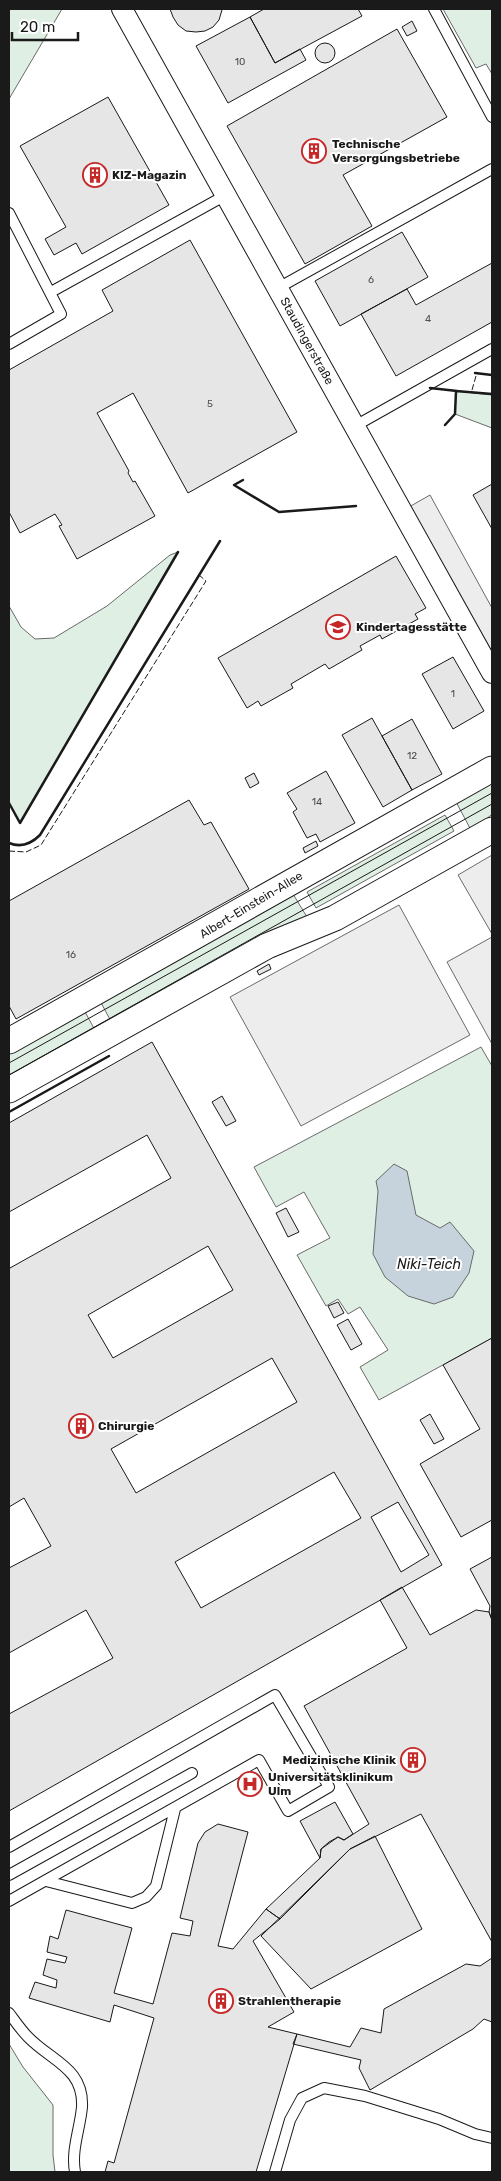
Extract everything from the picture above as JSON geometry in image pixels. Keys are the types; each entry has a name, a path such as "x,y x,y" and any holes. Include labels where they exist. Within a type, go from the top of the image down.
{"street":[{"name":"Staudingerstraße","path":"122,9 492,673"},
{"name":"Albert-Einstein-Allee","path":"9,1041 492,769"},
{"path":"9,1090 274,943 335,918 492,830"}],"lane":[{"path":"434,9 492,117"},
{"path":"278,288 492,169"},
{"path":"50,292 226,195"},
{"path":"9,213 62,314 9,344"},
{"path":"355,426 492,348"},
{"path":"9,1847 275,1695 329,1787 288,1811 259,1760 9,1901"},
{"path":"9,1875 192,1773"},
{"path":"46,1881 132,1903 146,1897 156,1886 175,1809"},
{"path":"9,2013 29,2038 74,2075 80,2086 82,2106 73,2162 75,2172"},
{"path":"276,2172 290,2120 294,2112 302,2098 324,2088 365,2096 492,2138"}],"green space":[{"path":"9,9 62,9 9,99"},
{"path":"443,9 492,9 492,74 486,64 476,68"},
{"path":"456,391 492,395 492,428 455,414"},
{"path":"178,552 20,823 9,803 9,606 21,627 35,639 54,638 107,606 170,555"},
{"path":"492,781 492,814 472,832 454,798"},
{"path":"445,815 454,831 316,908 307,892"},
{"path":"290,889 310,922 113,1025 99,999"},
{"path":"83,1008 97,1034 9,1083 9,1053"},
{"path":"481,1047 492,1066 492,1338 379,1400 360,1367 388,1350 360,1307 348,1314 338,1299 326,1306 297,1255 330,1238 304,1192 276,1207 254,1167"},
{"path":"9,2044 23,2067 53,2105 55,2172 9,2172"}],"shaded area":[{"path":"430,495 492,608 492,673 402,511"},
{"path":"492,855 492,934 458,875"},
{"path":"399,905 470,1035 301,1126 230,997"},
{"path":"492,937 492,1044 447,962"}],"water":[{"name":"Niki-Teich","path":"394,1164 407,1171 416,1215 440,1228 450,1222 474,1251 469,1273 453,1297 434,1304 408,1296 385,1277 373,1254 378,1191 376,1181"}],"building":[{"path":"170,9 222,10 219,20 213,27 205,31 196,32 186,31 178,25"},
{"path":"264,9 358,9 362,16 275,63 250,17"},
{"path":"250,17 275,63 300,49 306,60 228,103 196,46"},
{"path":"412,21 417,31 407,36 402,27"},
{"name":"Technische Versorgungsbetriebe","path":"397,29 447,117 343,175 372,226 305,264 227,126"},
{"path":"325,43 332,46 335,53 332,60 325,63 318,60 315,53 318,46"},
{"name":"KIZ-Magazin","path":"108,97 169,205 82,254 76,243 54,255 45,239 66,227 20,146"},
{"path":"402,232 428,277 340,326 315,281"},
{"path":"190,240 297,432 188,493 133,393 97,413 129,471 128,473 133,482 135,481 155,516 77,559 59,526 62,525 55,514 20,533 9,512 9,370 113,311 102,290"},
{"path":"492,263 492,322 396,376 361,314 407,289 416,305"},
{"path":"492,484 492,529 473,495"},
{"name":"Kindertagesstätte","path":"396,556 426,608 415,614 418,619 382,639 380,635 360,646 362,650 329,669 325,664 291,684 293,688 261,706 258,701 247,708 218,658"},
{"path":"453,657 484,711 453,729 422,674"},
{"path":"372,718 412,790 383,807 342,735"},
{"path":"412,719 442,774 412,790 382,736"},
{"path":"326,771 355,823 320,842 316,834 307,838 293,812 297,809 287,793"},
{"path":"254,773 259,783 250,788 245,778"},
{"path":"189,800 204,825 211,822 249,889 16,1019 9,1006 9,901"},
{"path":"316,841 318,846 305,853 303,848"},
{"path":"269,964 271,969 259,975 257,971"},
{"name":"Chirurgie","path":"152,1042 442,1565 9,1811 9,1714 113,1658 86,1610 9,1653 9,1568 51,1546 24,1498 9,1507 9,1266 10,1268 171,1178 147,1135 9,1212 9,1123","holes":["208,1246 233,1290 113,1358 88,1315","272,1358 297,1402 136,1493 111,1449","334,1472 361,1518 201,1608 175,1562"]},
{"path":"222,1096 236,1121 226,1126 212,1102"},
{"path":"286,1208 299,1232 288,1237 276,1213"},
{"path":"338,1302 344,1313 334,1318 328,1306"},
{"path":"348,1319 362,1344 351,1350 337,1325"},
{"path":"492,1338 492,1520 461,1537 420,1464 480,1429 443,1365"},
{"path":"430,1414 444,1439 434,1444 420,1420"},
{"path":"398,1502 429,1555 401,1572 371,1517"},
{"path":"492,1557 492,1620 489,1612 490,1606 470,1569"},
{"name":"Medizinische Klinik","path":"402,1587 430,1635 476,1610 489,1612 492,1620 492,1942 421,1814 350,1849 280,1919 266,1909 320,1858 321,1849 329,1842 338,1837 344,1840 369,1824 304,1706 407,1648 380,1600"},
{"path":"335,1802 353,1834 344,1840 338,1837 321,1849 320,1858 300,1821"},
{"name":"Strahlentherapie","path":"218,1824 248,1832 218,1946 233,1949 266,1909 280,1919 253,1941 294,2012 268,2027 297,2034 256,2172 105,2172 108,2161 114,2163 154,2018 114,2005 110,2022 29,1998 35,1982 56,1988 57,1980 43,1975 47,1959 65,1963 67,1957 47,1952 50,1936 58,1939 66,1910 132,1928 114,1993 153,2004 172,1933 190,1936 193,1921 180,1918 198,1843 205,1832"},
{"path":"375,1836 422,1929 311,1989 261,1936 350,1849"},
{"path":"492,1958 492,2022 484,2019 473,2029 370,2090 359,2068 361,2060 293,2044 297,2034 350,2047 361,2028 381,2033 384,2009 466,1964 480,1966"}],"tram line":[{"path":"9,1063 492,793"},
{"path":"9,1075 492,804"}],"fence":[{"path":"472,390 476,376"},
{"path":"455,414 456,391 492,394"},
{"path":"9,851 26,852 41,845 206,581 199,575"}],"wall":[{"path":"475,373 492,375"},
{"path":"430,388 457,391"},
{"path":"445,425 455,414 456,391 492,394"},
{"path":"243,480 234,485 279,512 356,506"},
{"path":"9,843 26,844 40,835 220,541"},
{"path":"9,803 20,823 178,552"},
{"path":"9,1112 109,1056"}],"place":[{"name":"Technische Versorgungsbetriebe","path":"314,151"},
{"name":"KIZ-Magazin","path":"95,175"},
{"name":"Kindertagesstätte","path":"338,627"},
{"name":"Chirurgie","path":"81,1426"},
{"name":"Medizinische Klinik","path":"413,1760"},
{"name":"Universitätsklinikum Ulm","path":"250,1784"},
{"name":"Strahlentherapie","path":"221,2001"}]}
